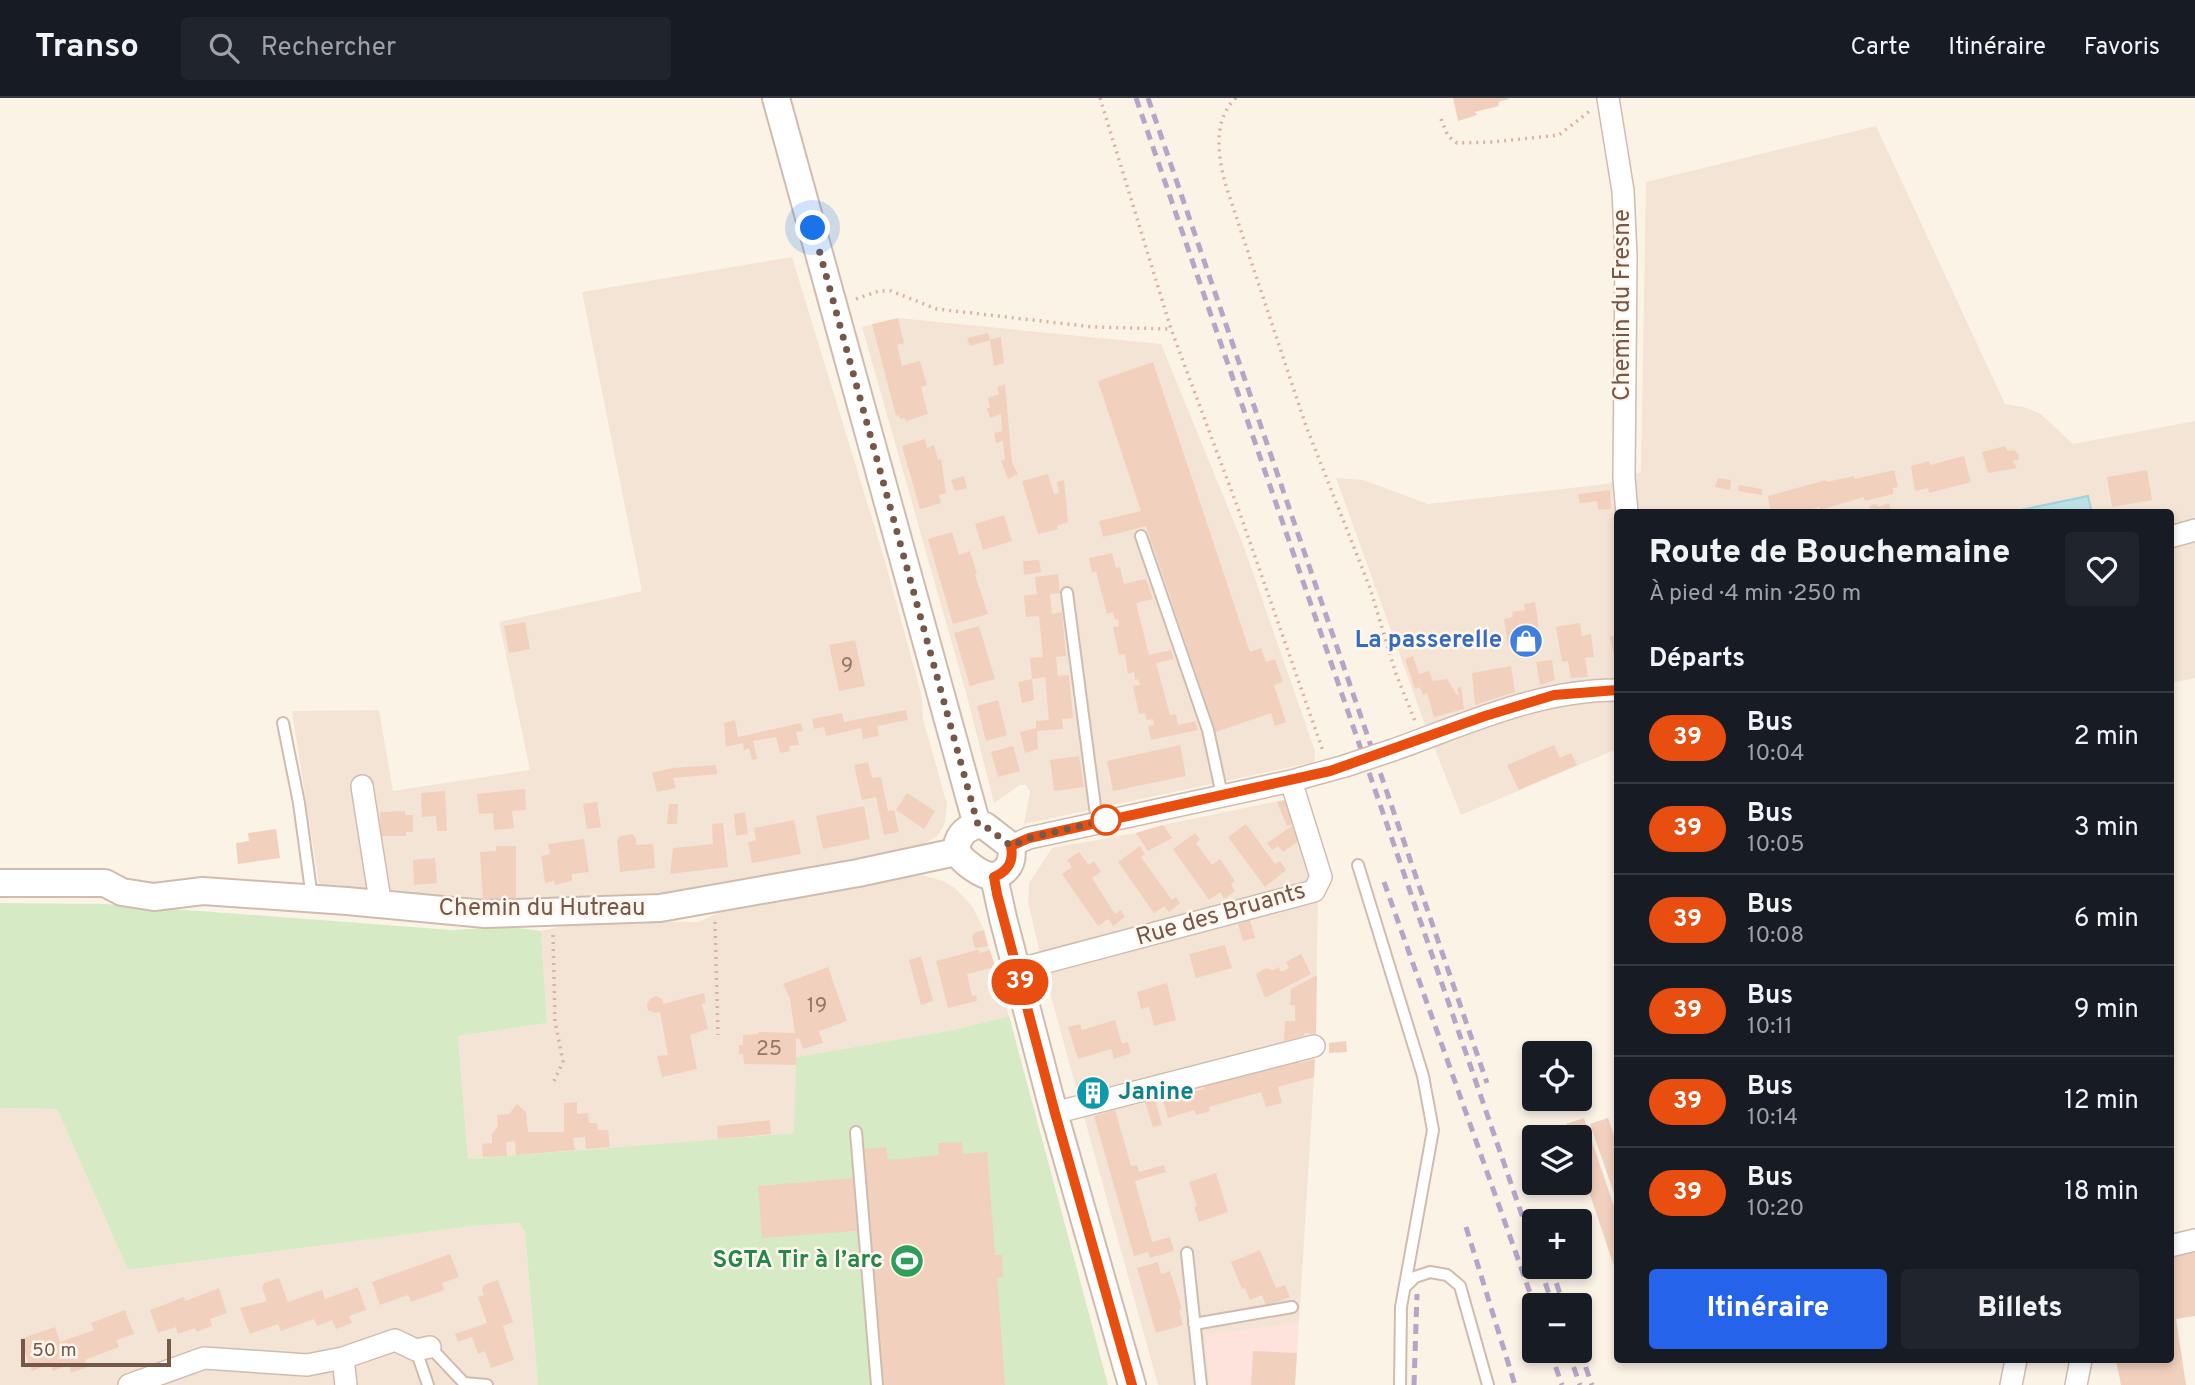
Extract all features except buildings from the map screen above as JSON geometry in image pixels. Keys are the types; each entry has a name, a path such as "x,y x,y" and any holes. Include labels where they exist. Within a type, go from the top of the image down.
{"street":[{"path":"776,98 978,825"},
{"name":"Chemin du Fresne","path":"1608,100 1623,191 1626,257 1624,478 1628,509"},
{"path":"2174,536 2195,530"},
{"path":"1011,846 1029,838 1337,768 1554,695 1614,690"},
{"name":"Rue des Bruants","path":"1016,970 1314,891 1321,877 1292,780"},
{"path":"362,786 379,894 378,904"},
{"path":"978,825 985,826 1011,846 1013,856 1009,867 994,877 987,876 963,861 956,852 961,835 978,825"},
{"name":"Chemin du Hutreau","path":"0,883 105,883 122,892 154,897 203,891 485,914 553,912 660,908 858,873 956,852"},
{"path":"994,877 1016,970 1132,1385"},
{"path":"1055,1113 1314,1046"},
{"path":"2174,1245 2195,1240"},
{"path":"129,1385 204,1358 307,1365 343,1358 395,1340 423,1349"},
{"path":"343,1358 346,1385"},
{"path":"2011,1385 2015,1363"},
{"path":"2076,1385 2080,1363"}],"lane":[{"path":"1141,536 1208,730 1222,795"},
{"path":"1067,593 1097,822"},
{"path":"283,723 299,803 312,898"},
{"path":"1359,865 1423,1076 1433,1130 1401,1307 1400,1385"},
{"path":"856,1132 877,1385"},
{"path":"1187,1253 1201,1385"},
{"path":"1404,1289 1415,1277 1430,1272 1447,1275 1460,1286 1488,1385"},
{"path":"1194,1324 1292,1307"},
{"path":"423,1349 428,1385"},
{"path":"423,1349 464,1383 487,1385"}],"path":[{"path":"1100,98 1171,328 1337,768"},
{"path":"1236,98 1221,123 1218,159 1306,426 1370,588 1396,674 1422,739"},
{"path":"1441,119 1447,136 1457,143 1559,135 1585,113 1608,100"},
{"path":"834,305 891,291 937,309 1093,327 1171,328"},
{"path":"714,898 718,1035"},
{"path":"553,912 555,1021 563,1062 554,1081"}],"shaded area":[{"path":"1876,126 2005,404 2024,407 2041,414 2073,444 2195,421 2195,678 2174,682 2174,509 1614,509 1614,750 1461,815 1424,722 1336,478 1363,480 1428,504 1606,484 1641,472 1646,182"},
{"path":"792,257 885,561 922,697 923,719 947,804 945,822 936,837 918,847 728,885 609,901 475,901 319,884 292,711 379,710 393,791 530,770 499,622 642,591 582,292"},
{"path":"898,318 1161,344 1243,544 1315,751 1314,762 1024,824 1030,792 1026,785 1020,785 994,803 968,700 862,327"},
{"path":"1293,798 1313,872 1318,906 1314,1077 1299,1323 1206,1335 1210,1385 1158,1385 1045,975 1028,902 1029,883 1052,848 1136,833"},
{"path":"916,873 943,881 955,888 972,906 984,930 1009,1016 953,1030 796,1057 795,1133 468,1159 458,1036 547,1023 541,931 584,921 698,922 718,913"},
{"path":"0,1108 57,1109 128,1270 473,1226 519,1223 525,1232 538,1385 0,1385"},
{"path":"1299,1323 1295,1385 1210,1385 1205,1335"}],"green space":[{"path":"0,903 106,904 452,930 512,927 541,931 547,1023 458,1036 468,1159 794,1133 796,1057 953,1030 1009,1016 1108,1385 538,1385 525,1232 519,1223 473,1226 128,1270 57,1109 0,1108"}],"water":[{"path":"2088,496 2091,509 2025,509"}],"railway":[{"path":"1136,98 1522,1215"},
{"path":"1148,98 1487,1083"},
{"path":"1384,882 1530,1293"},
{"path":"1466,1227 1515,1385"},
{"path":"1544,1279 1549,1293"},
{"path":"1555,1279 1560,1293"},
{"path":"1414,1385 1417,1294"},
{"path":"1554,1363 1562,1385"},
{"path":"1572,1363 1580,1385"},
{"path":"1584,1363 1592,1385"}],"bus line":[{"name":"39","path":"1132,1385 1055,1113 997,894 994,877 1009,867 1013,856 1011,846 1029,838 1330,771 1485,716 1554,695 1614,690"}],"place":[{"name":"La passerelle","path":"1526,641"},
{"name":"Janine","path":"1093,1093"},
{"name":"SGTA Tir à l’arc","path":"907,1261"}],"route":[{"path":"813,228 978,825 985,826 1011,846 1029,838 1106,820"}]}
